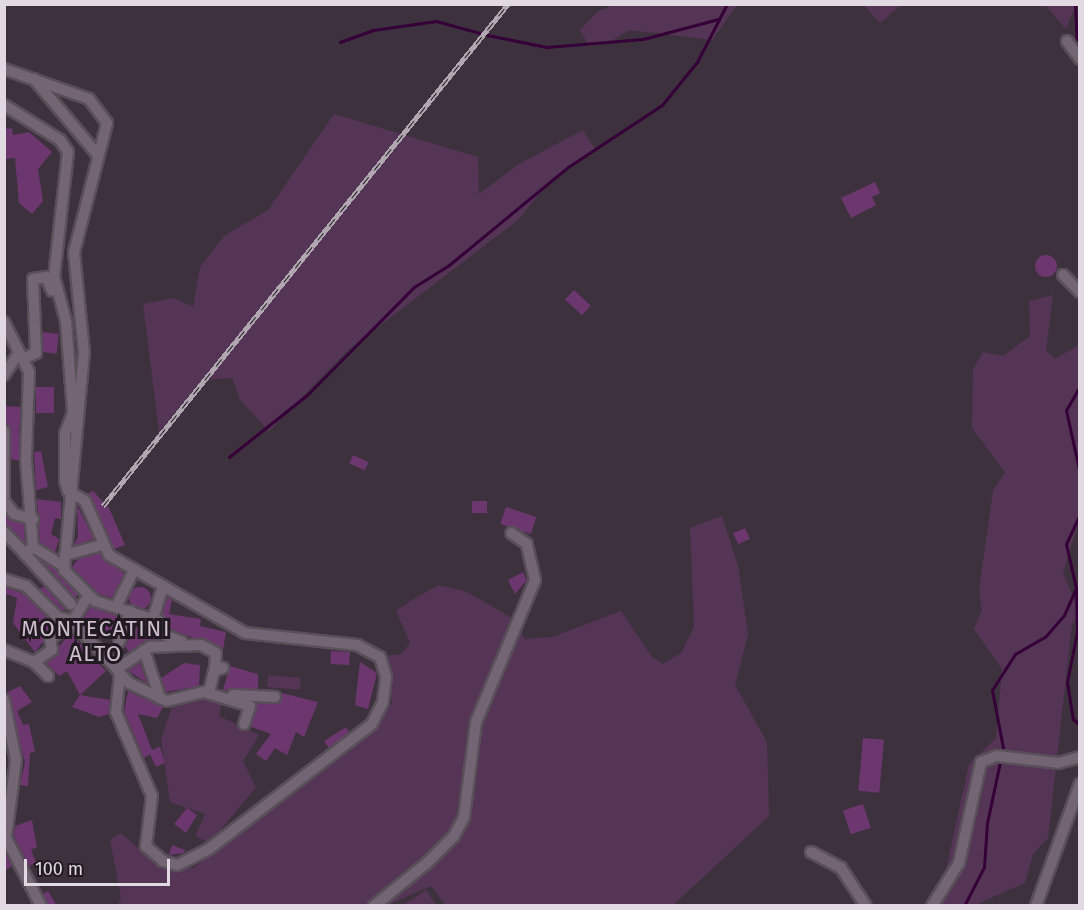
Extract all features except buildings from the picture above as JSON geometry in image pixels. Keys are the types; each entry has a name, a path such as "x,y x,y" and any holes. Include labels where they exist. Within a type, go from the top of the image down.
{"street":[{"path":"1067,41 1080,59"},
{"path":"4,69 32,77 97,104 107,130 97,154 74,252 85,339 75,492 64,560 88,596 153,619 165,635 182,642 201,645 216,652 214,666 223,668 214,671 210,689"},
{"path":"32,77 71,117 97,154"},
{"path":"4,105 60,140 68,152 54,276 68,346 73,413 65,434 65,481 68,491 75,492 85,501 102,545 109,555 245,633 357,645 380,657 386,677 383,702 372,724 209,849 177,865 163,861 146,846 152,796 116,712 118,672 144,650 182,642"},
{"path":"4,375 21,356 36,353 32,285 41,274 50,283 68,346"},
{"path":"1063,275 1080,292"},
{"path":"6,327 29,372 26,460 33,519 28,548 35,564 71,604"},
{"path":"4,431 4,457"},
{"path":"4,462 4,496"},
{"path":"4,501 14,514 33,519"},
{"path":"4,532 28,548 64,560 102,545"},
{"path":"374,906 427,863 454,836 464,816 476,722 535,580 527,544 511,533"},
{"path":"116,607 134,570"},
{"path":"4,579 35,592 58,617 71,621 118,672 160,698 198,693 210,689 222,694 275,696"},
{"path":"153,619 163,586"},
{"path":"34,662 52,650 50,639 71,621 88,596"},
{"path":"119,642 129,611"},
{"path":"4,650 34,662 48,676"},
{"path":"144,650 160,698"},
{"path":"198,693 224,697 250,706 244,724"},
{"path":"4,700 16,760 5,835 41,906"},
{"path":"932,906 959,863 981,762 997,756 1058,763 1080,757"},
{"path":"1036,906 1080,784"},
{"path":"811,852 841,868 866,906"}],"shaded area":[{"path":"615,4 737,5 712,40 629,30 610,42 589,46 580,30 597,12"},
{"path":"864,4 901,5 880,23"},
{"path":"1045,5 1076,5 1066,29"},
{"path":"334,114 478,157 479,194 519,164 583,130 596,151 552,178 518,220 348,350 269,431 240,400 232,378 202,380 159,432 143,304 174,298 193,307 200,267 224,236 268,210"},
{"path":"1053,295 1046,350 1055,359 1079,345 1079,520 1063,573 1080,613 1072,624 1048,838 1033,854 1025,883 975,905 929,906 946,870 969,764 996,738 1002,669 974,629 982,610 979,590 993,491 1005,472 972,428 973,369 983,352 1003,356 1030,336 1029,301"},
{"path":"722,516 738,566 748,634 735,685 767,742 769,816 673,905 445,905 431,886 388,905 118,905 121,897 110,840 121,833 161,868 193,868 377,725 392,703 384,656 401,654 410,643 396,611 415,598 439,585 467,592 514,619 525,639 552,637 621,611 652,657 663,664 681,653 694,627 690,528"},
{"path":"268,675 301,678 300,690 267,687"},
{"path":"204,697 222,703 219,716 259,735 243,761 256,787 210,843 195,836 205,814 170,802 161,739 173,704"},
{"path":"426,890 436,905 403,905"}],"waterway":[{"path":"229,457 307,395 414,287 449,265 568,167 662,105 697,62 727,4"},
{"path":"1075,4 1077,48"},
{"path":"487,35 547,47 643,39 718,19"},
{"path":"340,42 373,30 436,21 480,33"},
{"path":"1078,60 1080,73"},
{"path":"1080,386 1066,410 1080,474"},
{"path":"964,906 984,867 987,823 1003,748 992,690 1015,654 1045,637 1064,615 1076,588 1066,544 1080,514"},
{"path":"1076,590 1077,632 1067,682 1073,719 1080,725"}],"railway":[{"path":"103,506 508,4"}],"district":[{"name":"MONTECATINI ALTO","path":"96,640"}]}
